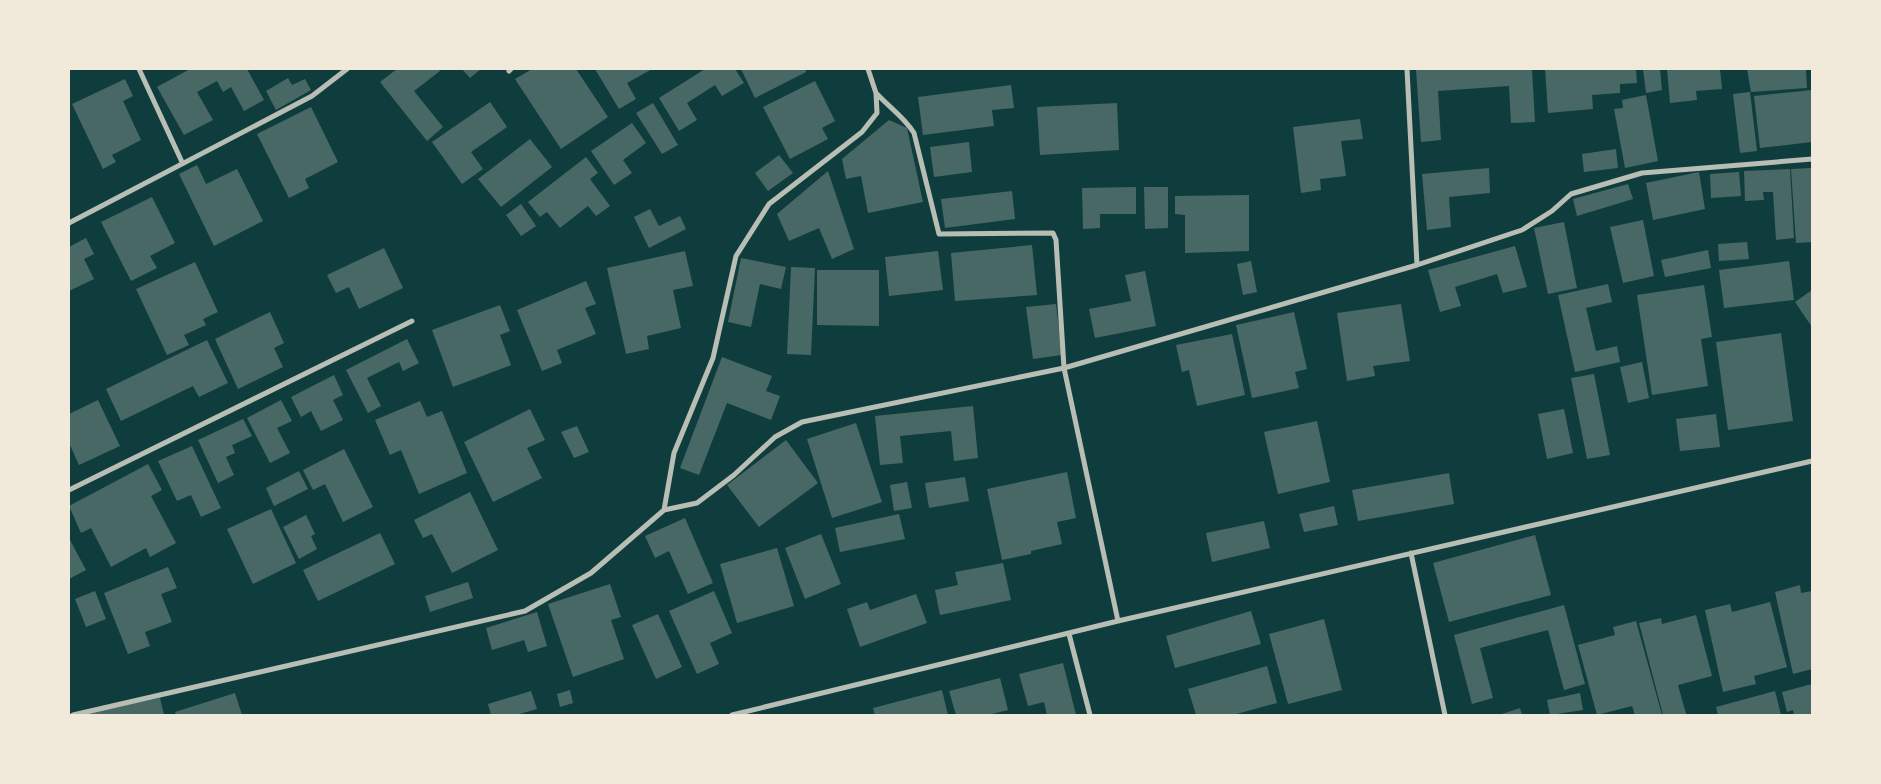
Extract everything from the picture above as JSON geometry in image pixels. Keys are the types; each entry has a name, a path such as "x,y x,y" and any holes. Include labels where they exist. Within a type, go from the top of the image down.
{"street":[{"path":"139,69 182,162"},
{"path":"69,223 182,162 312,96 347,69"},
{"path":"664,510 674,453 713,358 736,256 769,204 862,132 877,113 876,93 868,69"},
{"path":"1407,69 1416,265"},
{"path":"876,93 896,114 908,122 914,133 939,234 1054,233 1064,368 1118,621"},
{"path":"73,715 525,611 591,572 664,510 697,503 734,475 775,438 802,422 1064,368 1416,265 1522,230 1552,212 1571,194 1642,173 1812,160"},
{"path":"69,490 412,321"},
{"path":"732,715 1118,621 1812,460"},
{"path":"1411,553 1445,715"},
{"path":"1069,634 1090,715"}],"building":[{"path":"190,69 247,69 264,100 244,111 231,87 223,92 217,81 197,92 213,120 184,135 157,87"},
{"path":"397,69 438,69 440,71 414,91 443,127 427,141 380,82"},
{"path":"462,69 481,69 470,78"},
{"path":"532,69 576,69 608,117 561,149 515,79"},
{"path":"595,69 652,69 627,83 636,99 619,109"},
{"path":"705,69 735,69 744,83 722,96 715,85 687,103 697,120 679,131 659,98"},
{"path":"741,69 805,69 806,72 755,98"},
{"path":"1416,69 1532,69 1535,122 1511,123 1509,86 1438,91 1441,140 1421,142"},
{"path":"1545,69 1636,69 1637,83 1620,84 1620,93 1592,95 1593,109 1548,113"},
{"path":"1643,69 1660,69 1662,90 1646,93"},
{"path":"1667,69 1720,69 1722,89 1696,91 1697,100 1670,103"},
{"path":"1747,69 1806,69 1807,88 1751,92"},
{"path":"288,78 292,85 305,79 311,90 276,110 266,91"},
{"path":"125,79 133,96 123,101 141,140 112,155 116,162 103,169 72,104"},
{"path":"815,81 835,121 822,128 828,139 790,159 763,107"},
{"path":"1011,85 1014,108 992,110 994,126 923,135 918,97"},
{"path":"1812,90 1812,142 1760,148 1754,96"},
{"path":"1750,92 1757,151 1740,153 1733,94"},
{"path":"1646,95 1658,161 1625,168 1614,109 1623,108 1622,100"},
{"path":"490,102 507,127 471,152 483,169 462,184 432,142"},
{"path":"653,103 678,145 662,154 636,113"},
{"path":"1117,103 1119,150 1040,155 1037,107"},
{"path":"311,107 338,162 305,179 309,188 289,198 257,134"},
{"path":"1360,119 1363,139 1341,141 1346,176 1320,179 1321,190 1301,193 1293,127"},
{"path":"889,120 907,128 923,202 868,213 861,176 846,179 842,159"},
{"path":"632,123 646,143 623,160 632,173 614,185 591,151"},
{"path":"530,139 552,167 501,207 478,179"},
{"path":"969,142 972,172 934,177 930,147"},
{"path":"1616,149 1618,168 1584,172 1582,154"},
{"path":"779,155 793,173 768,191 755,173"},
{"path":"586,157 598,173 590,179 610,206 596,216 588,206 560,228 547,212 540,217 528,202"},
{"path":"197,165 206,184 237,169 263,221 214,246 179,174"},
{"path":"1489,168 1490,193 1449,197 1451,227 1427,230 1422,174"},
{"path":"1812,168 1812,242 1796,243 1791,169"},
{"path":"1790,169 1794,238 1776,240 1773,192 1763,192 1764,200 1745,201 1744,171"},
{"path":"828,171 854,249 832,259 819,228 789,241 777,214"},
{"path":"1699,172 1705,209 1653,220 1646,183"},
{"path":"1739,172 1741,196 1711,198 1710,174"},
{"path":"1628,184 1633,199 1577,216 1573,199"},
{"path":"1136,187 1136,214 1100,214 1100,228 1083,229 1082,188"},
{"path":"1144,187 1168,187 1168,228 1145,229"},
{"path":"1012,191 1015,219 945,228 941,199"},
{"path":"1249,195 1249,251 1185,253 1185,215 1175,214 1175,196"},
{"path":"152,197 175,243 150,256 157,268 131,281 101,222"},
{"path":"521,204 536,226 521,236 506,215"},
{"path":"650,209 659,226 680,216 686,229 649,248 634,217"},
{"path":"1643,220 1654,276 1623,283 1610,227"},
{"path":"1564,222 1577,288 1548,294 1534,228"},
{"path":"86,238 94,254 84,259 94,279 69,291 69,247"},
{"path":"1747,242 1749,259 1719,261 1718,244"},
{"path":"1032,245 1037,295 955,301 951,253"},
{"path":"1515,246 1527,287 1503,293 1497,274 1455,287 1461,306 1440,312 1428,270"},
{"path":"384,248 403,288 359,309 349,287 336,293 327,275"},
{"path":"1708,250 1711,268 1665,277 1661,260"},
{"path":"685,251 693,286 673,290 681,328 647,336 649,349 626,354 607,268"},
{"path":"938,251 943,290 889,296 885,257"},
{"path":"741,258 786,267 781,289 760,284 751,327 728,322"},
{"path":"1251,261 1257,292 1243,295 1237,264"},
{"path":"1789,261 1794,300 1724,308 1719,270"},
{"path":"195,262 218,312 203,319 206,325 184,335 189,345 167,355 136,289"},
{"path":"791,267 815,268 811,355 787,354"},
{"path":"817,270 879,270 879,326 817,325"},
{"path":"1145,271 1156,326 1095,338 1089,309 1131,301 1125,275"},
{"path":"586,281 596,304 585,308 596,334 557,350 562,363 542,371 517,310"},
{"path":"1608,284 1612,302 1586,308 1596,351 1617,346 1620,362 1575,372 1558,295"},
{"path":"1704,285 1712,337 1701,339 1708,386 1652,395 1637,295"},
{"path":"1812,290 1812,327 1795,302"},
{"path":"1056,304 1062,355 1033,359 1026,307"},
{"path":"1401,304 1410,361 1373,366 1375,376 1347,381 1337,313"},
{"path":"500,305 510,331 500,335 511,365 453,387 432,330"},
{"path":"270,312 284,343 274,348 283,367 238,389 215,339"},
{"path":"1294,312 1307,369 1295,372 1299,388 1252,398 1236,325"},
{"path":"1781,333 1793,421 1728,430 1716,342"},
{"path":"1232,334 1245,395 1197,406 1189,370 1182,372 1176,345"},
{"path":"407,339 419,363 403,371 399,362 367,378 381,406 368,413 346,370"},
{"path":"207,340 228,383 199,397 193,386 121,421 106,389"},
{"path":"722,357 772,376 766,391 780,396 771,420 727,403 699,475 680,468"},
{"path":"1642,362 1649,398 1628,403 1620,367"},
{"path":"1594,374 1610,455 1587,459 1571,378"},
{"path":"334,375 343,395 333,400 343,420 321,431 311,411 301,417 291,397"},
{"path":"98,400 120,446 79,465 69,443 69,414"},
{"path":"281,400 292,421 277,428 290,453 270,463 247,418"},
{"path":"420,401 427,417 442,411 467,473 419,494 401,450 390,455 375,420"},
{"path":"973,406 978,458 954,461 951,431 900,436 903,463 880,465 875,416"},
{"path":"530,409 545,440 527,448 542,478 493,502 464,442"},
{"path":"1564,409 1573,453 1547,459 1538,414"},
{"path":"1716,414 1720,447 1680,451 1676,419"},
{"path":"243,419 252,436 232,445 235,453 226,457 234,475 218,483 198,440"},
{"path":"1317,421 1330,482 1278,494 1264,432"},
{"path":"856,423 882,502 832,518 807,439"},
{"path":"577,426 589,452 574,458 561,432"},
{"path":"786,440 818,483 759,527 727,485"},
{"path":"192,446 221,508 201,517 191,495 177,501 158,461"},
{"path":"344,449 373,507 343,522 325,484 313,490 303,470"},
{"path":"148,464 162,490 151,496 176,543 150,557 146,548 111,567 91,528 81,533 69,506"},
{"path":"299,471 308,489 274,506 266,488"},
{"path":"1067,472 1076,518 1057,522 1062,544 1031,551 1031,554 1002,560 987,489"},
{"path":"1449,473 1454,504 1358,521 1352,490"},
{"path":"965,477 969,501 929,508 925,483"},
{"path":"907,482 912,508 894,511 890,485"},
{"path":"470,492 498,550 452,573 432,534 423,538 414,520"},
{"path":"1334,506 1338,525 1304,532 1299,514"},
{"path":"271,509 296,563 253,584 227,529"},
{"path":"899,514 905,539 840,552 835,528"},
{"path":"306,515 315,534 311,536 317,549 299,559 283,527"},
{"path":"685,518 713,583 688,594 669,551 655,558 645,536"},
{"path":"1264,521 1270,548 1212,562 1206,533"},
{"path":"380,533 395,564 318,601 303,570"},
{"path":"821,534 841,584 805,599 785,548"},
{"path":"1535,535 1551,595 1449,622 1433,563"},
{"path":"69,538 86,570 69,579"},
{"path":"777,548 794,606 737,623 720,564"},
{"path":"1003,563 1011,600 940,615 935,590 958,585 955,572"},
{"path":"168,567 177,588 161,594 172,622 145,632 150,646 128,654 104,593"},
{"path":"468,582 473,598 430,612 425,596"},
{"path":"610,584 621,617 611,620 624,659 573,677 548,604"},
{"path":"1800,585 1801,593 1812,591 1812,669 1793,674 1775,592"},
{"path":"95,591 106,619 86,627 75,599"},
{"path":"714,591 732,633 710,643 719,664 697,674 669,611"},
{"path":"916,594 927,623 860,647 847,609 867,602 870,610"},
{"path":"1770,602 1787,667 1754,676 1756,684 1723,692 1705,610 1730,604 1732,612"},
{"path":"1564,605 1585,684 1564,690 1548,630 1480,648 1493,698 1472,704 1454,635"},
{"path":"1251,611 1261,644 1175,668 1166,636"},
{"path":"537,612 547,646 528,652 524,640 492,650 486,628"},
{"path":"658,614 682,667 656,679 632,625"},
{"path":"1696,615 1712,676 1678,685 1686,714 1663,715 1639,623 1661,618 1662,624"},
{"path":"1324,619 1342,690 1288,704 1269,634"},
{"path":"1636,621 1662,715 1635,715 1632,706 1597,715 1578,645 1615,635 1613,627"},
{"path":"1063,663 1076,715 1047,715 1044,702 1028,706 1019,674"},
{"path":"1267,666 1277,703 1233,715 1196,715 1188,689"},
{"path":"1000,678 1008,710 988,715 956,715 949,691"},
{"path":"1812,684 1812,715 1794,715 1793,710 1787,712 1782,692"},
{"path":"570,690 573,703 560,707 557,694"},
{"path":"942,690 948,715 875,715 873,708"},
{"path":"531,691 537,709 516,715 491,715 488,704"},
{"path":"1775,691 1781,715 1718,715 1716,707"},
{"path":"235,693 242,715 176,715 175,712"},
{"path":"1580,693 1583,710 1550,715 1547,700"},
{"path":"160,698 164,715 81,715 81,714"},
{"path":"1520,708 1522,715 1499,715"}]}
